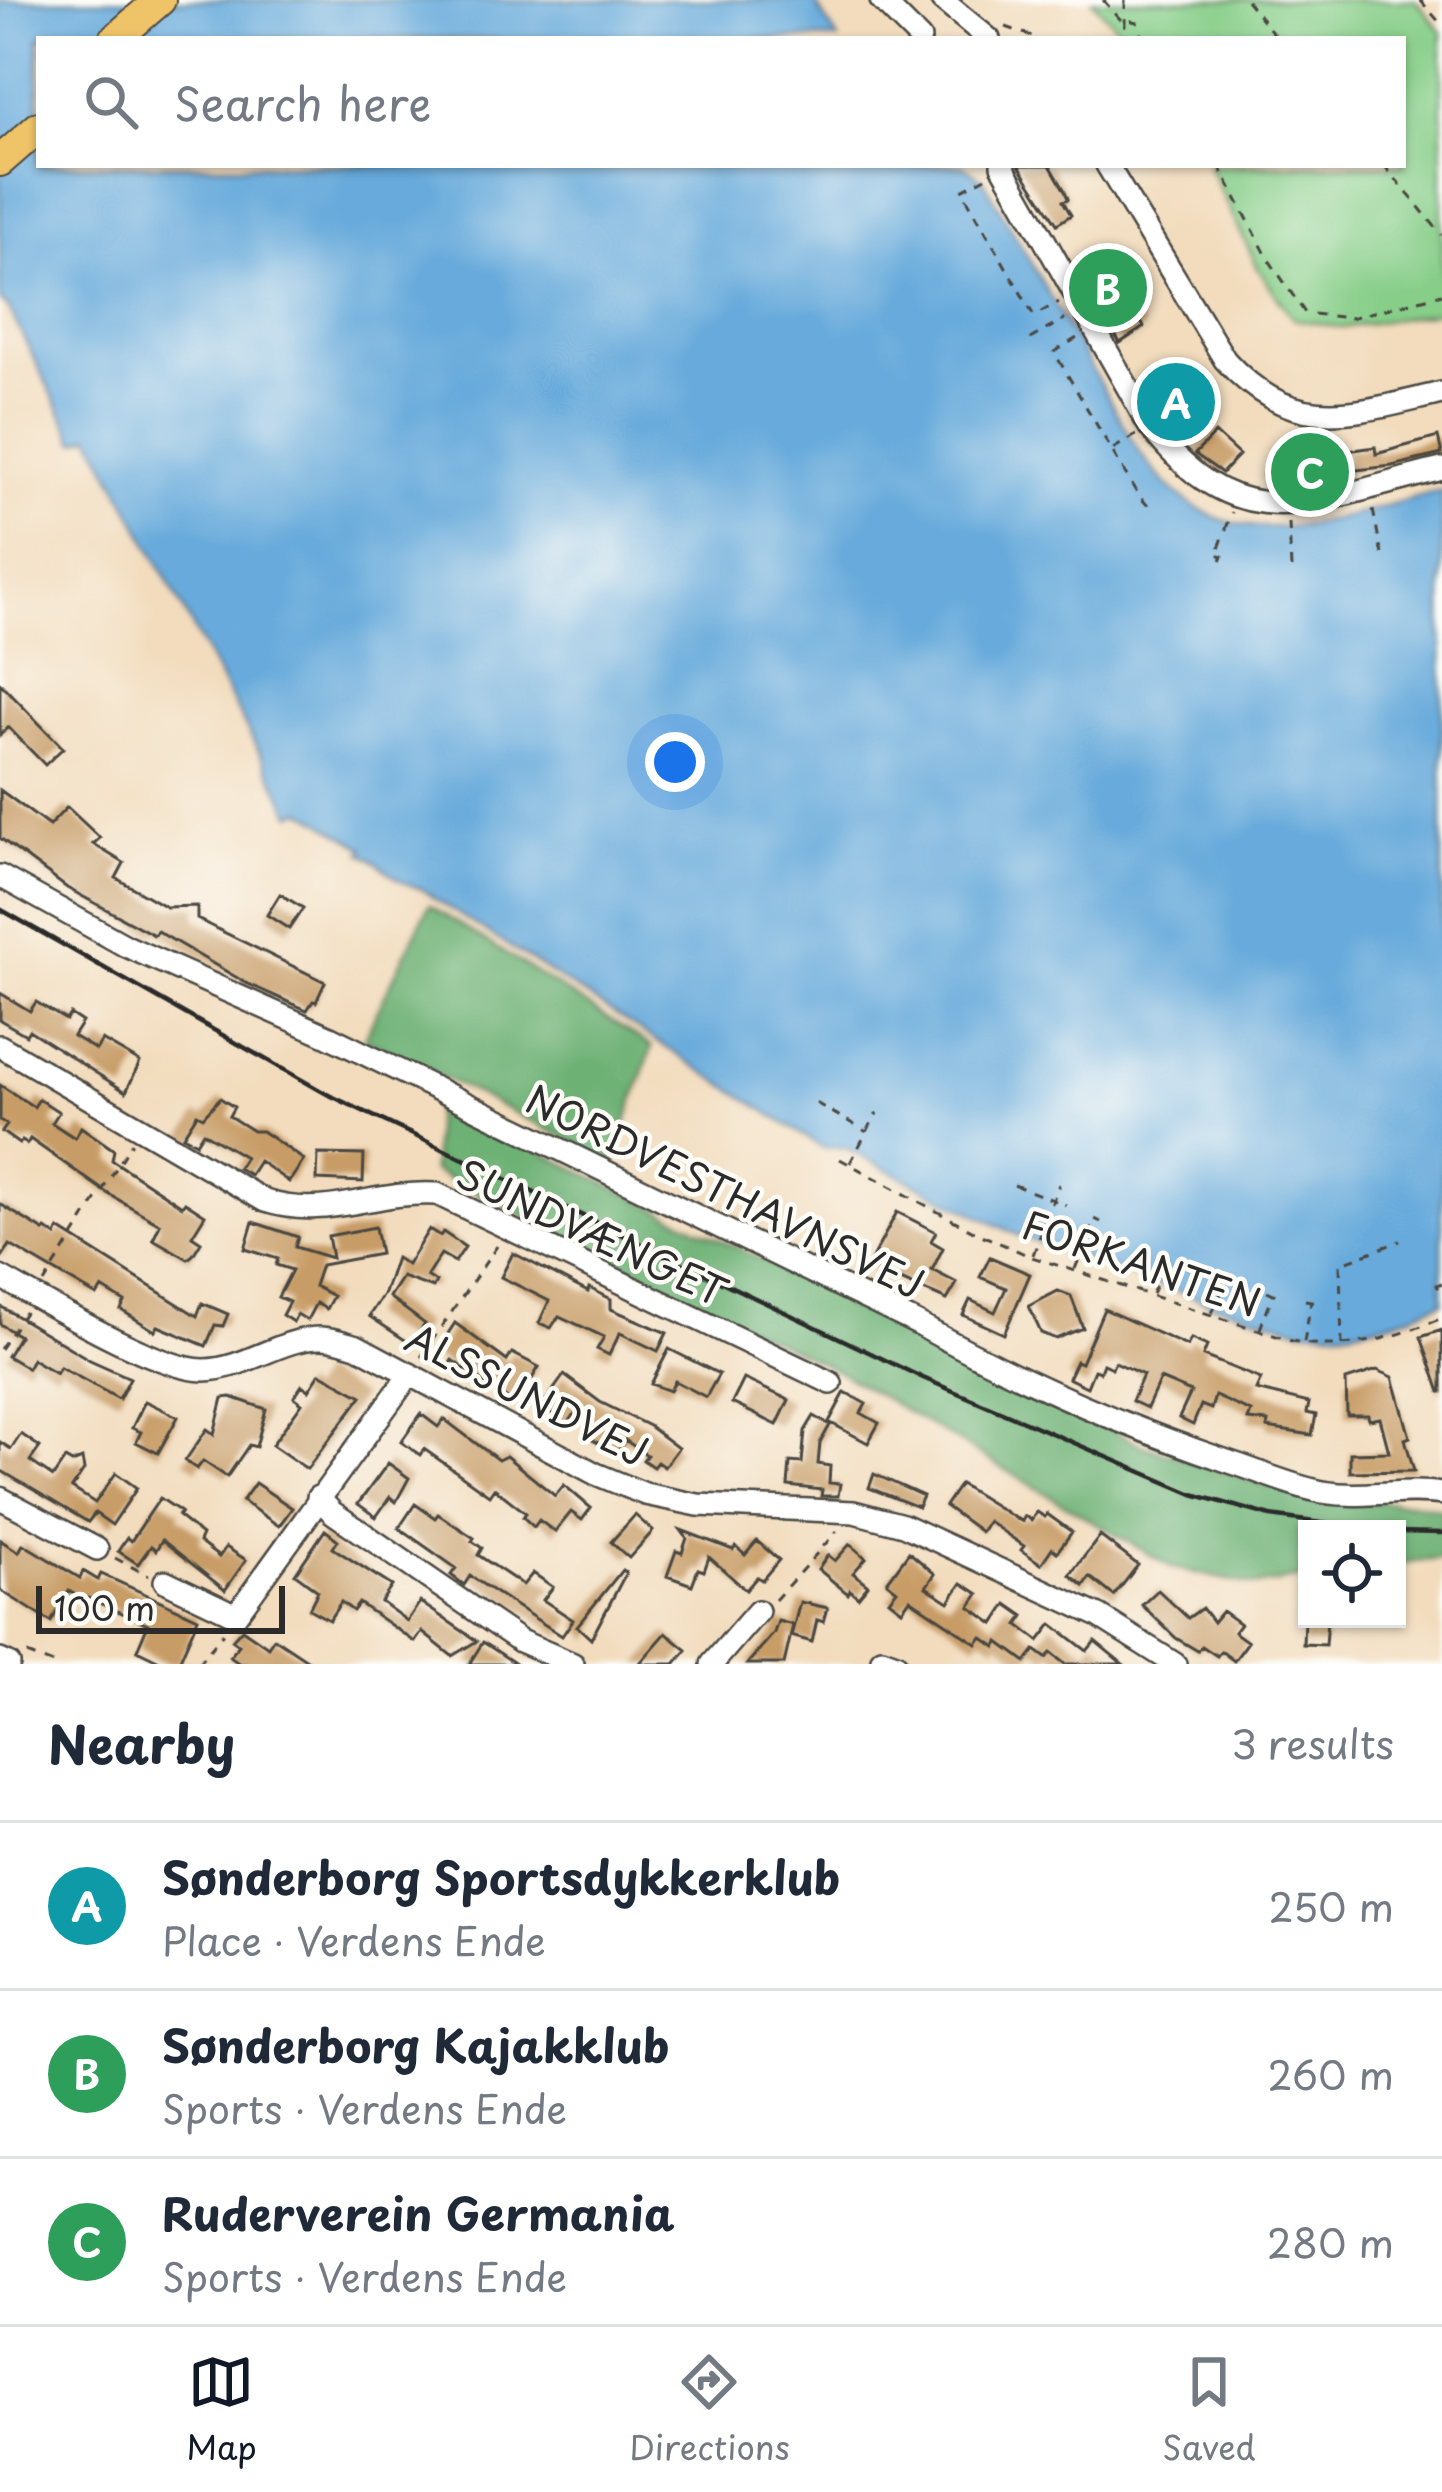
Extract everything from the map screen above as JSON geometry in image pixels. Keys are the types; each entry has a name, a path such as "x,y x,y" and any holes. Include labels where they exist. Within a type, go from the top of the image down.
{"highway":[{"path":"118,36 160,0"},
{"path":"144,36 186,0"},
{"path":"0,138 36,108"},
{"path":"0,161 36,131"}],"street":[{"path":"880,0 917,36"},
{"path":"942,0 986,36"},
{"path":"1003,168 1150,427 1176,460 1202,481 1236,499 1260,505 1321,498 1442,470"},
{"path":"1109,168 1226,360 1247,383 1277,403 1306,413 1343,416 1442,393"},
{"name":"NORDVESTHAVNSVEJ","path":"0,876 126,946 328,1036 916,1323 1006,1373 1150,1435 1316,1491 1442,1493"},
{"name":"SUNDVÆNGET","path":"0,1046 265,1201 291,1210 323,1210 385,1194 436,1194 830,1384"},
{"name":"ALSSUNDVEJ","path":"0,1277 167,1364 203,1370 238,1364 296,1341 323,1337 357,1346 596,1474 645,1494 698,1505 854,1512 903,1525 1099,1616 1166,1661"},
{"path":"165,1581 236,1616 410,1373"},
{"path":"318,1497 332,1512 520,1641 573,1664"},
{"path":"0,1498 97,1549"},
{"path":"712,1664 758,1611"}],"path":[{"path":"1103,0 1124,20 1137,22 1141,36"},
{"path":"1124,0 1125,36"},
{"path":"1246,0 1276,36"},
{"path":"1420,0 1442,25"},
{"path":"986,36 994,23 1031,36"},
{"path":"999,168 962,190 1034,316 1074,293"},
{"path":"1221,168 1269,260 1305,313 1350,318 1442,294"},
{"path":"1386,168 1442,235"},
{"path":"1030,339 1066,319"},
{"path":"1094,328 1054,352 1138,495 1152,510"},
{"path":"1111,449 1150,427"},
{"path":"1373,508 1382,555"},
{"path":"1221,560 1223,556 1217,554 1228,521"},
{"path":"1290,529 1291,569"},
{"path":"816,1103 867,1132"},
{"path":"850,1164 877,1113"},
{"path":"35,1297 141,1129"},
{"name":"FORKANTEN","path":"840,1159 979,1234 1032,1257 1304,1343 1342,1346 1396,1337 1442,1318"},
{"path":"1032,1257 1060,1184"},
{"path":"1014,1185 1066,1205"},
{"path":"1074,1270 1098,1221 1087,1216"},
{"path":"410,1373 510,1227"},
{"path":"1342,1346 1340,1264 1400,1241"},
{"path":"1151,1295 1168,1257"},
{"path":"1212,1315 1228,1279"},
{"path":"1442,1282 1437,1285 1442,1295"},
{"path":"1259,1330 1273,1294"},
{"path":"1304,1343 1311,1301"},
{"path":"0,1349 15,1327"},
{"path":"758,1611 772,1604 835,1534"},
{"path":"97,1549 165,1581"},
{"path":"198,1664 236,1616"},
{"path":"9,1658 53,1664"}],"green space":[{"path":"1092,0 1415,0 1442,32 1442,311 1343,328 1293,319 1259,270 1209,168 1406,168 1406,36 1125,36"},
{"path":"429,905 652,1047 613,1162 364,1038"},
{"path":"435,1100 1140,1444 1313,1500 1414,1503 1442,1509 1442,1559 1406,1562 1406,1520 1298,1520 1298,1579 1255,1586 1173,1568 841,1373 432,1171"}],"water":[{"path":"0,0 813,0 836,36 36,36 36,168 966,168 983,179 1131,438 1163,481 1197,508 1233,523 1271,527 1311,524 1442,490 1442,1302 1393,1321 1350,1330 1302,1329 1208,1302 1019,1236 843,1147 823,1148 426,891 399,880 362,853 365,848 302,810 292,814 91,436 76,442 8,307 0,301"}],"building":[{"path":"1021,168 1052,168 1071,215 1057,224"},
{"path":"1105,261 1144,327 1120,343 1086,271"},
{"path":"1180,374 1201,414 1172,429 1150,389"},
{"path":"1215,433 1239,455 1222,473 1195,454"},
{"path":"1438,437 1442,454 1347,471 1349,478 1317,485 1265,487 1263,474 1348,461 1347,451 1375,447 1376,454"},
{"path":"0,683 63,748 45,765 8,727 0,735"},
{"path":"0,790 49,826 67,807 100,838 93,844 124,863 116,878 166,907 197,906 197,919 325,982 316,1002 307,1010 246,983 157,931 154,935 67,888 0,838"},
{"path":"280,894 303,908 289,929 267,915"},
{"path":"0,993 30,1011 36,1002 66,1020 70,1014 82,1022 73,1036 96,1050 102,1040 140,1062 126,1092 29,1030 26,1035 0,1020"},
{"path":"0,1085 34,1107 39,1099 59,1112 52,1123 75,1138 81,1127 114,1150 112,1160 182,1206 185,1202 205,1215 192,1236 201,1242 193,1255 188,1259 153,1239 160,1224 30,1139 19,1144 2,1132 7,1125 0,1120"},
{"path":"220,1098 234,1107 229,1116 253,1131 262,1131 304,1160 289,1182 259,1161 250,1175 238,1168 245,1157 203,1132 196,1143 183,1136 197,1114 203,1117"},
{"path":"318,1154 364,1155 363,1182 317,1180"},
{"path":"0,1204 44,1231 56,1236 59,1229 197,1316 202,1303 228,1314 223,1326 215,1325 206,1346 158,1326 155,1331 121,1310 125,1302 102,1288 97,1296 10,1245 0,1260"},
{"path":"897,1212 936,1232 931,1241 943,1248 932,1270 957,1283 947,1300 868,1266"},
{"path":"253,1222 298,1237 295,1247 332,1258 328,1236 375,1227 380,1254 321,1265 314,1286 333,1296 326,1309 316,1303 307,1320 297,1314 293,1322 282,1315 289,1302 278,1297 292,1270 276,1265 278,1259 245,1249"},
{"path":"429,1229 465,1247 455,1262 441,1254 427,1276 436,1282 433,1288 402,1277 389,1297 425,1324 411,1344 369,1316 384,1293 396,1258 407,1265"},
{"path":"513,1253 611,1299 611,1309 667,1333 658,1351 620,1333 609,1355 597,1349 604,1337 559,1316 551,1328 539,1323 549,1301 501,1277"},
{"path":"990,1257 1030,1274 1004,1334 963,1315 970,1300 995,1312 1006,1288 980,1277"},
{"path":"1058,1291 1071,1296 1083,1328 1056,1339 1041,1333 1029,1306"},
{"path":"0,1306 90,1360 130,1378 119,1399 60,1367 56,1373 32,1359 27,1368 7,1356 19,1336 0,1324"},
{"path":"1104,1309 1187,1346 1191,1339 1207,1346 1203,1356 1261,1379 1256,1390 1309,1403 1307,1413 1316,1415 1312,1435 1267,1428 1268,1422 1248,1420 1251,1412 1215,1396 1211,1409 1201,1405 1193,1425 1179,1418 1191,1392 1160,1379 1147,1408 1132,1401 1143,1375 1115,1362 1112,1368 1103,1364 1100,1372 1094,1370 1087,1387 1068,1378 1076,1361 1081,1363"},
{"path":"455,1323 507,1361 512,1353 539,1367 516,1405 452,1360 448,1366 433,1356"},
{"path":"1442,1330 1442,1392 1440,1392 1421,1337"},
{"path":"669,1349 719,1374 706,1397 675,1381 670,1391 651,1384"},
{"path":"1377,1370 1393,1377 1414,1471 1350,1472 1350,1453 1389,1452 1380,1418 1347,1415 1346,1380"},
{"path":"320,1373 362,1396 307,1469 272,1445 302,1403 294,1397 302,1385 309,1390"},
{"path":"564,1375 678,1448 664,1467 657,1462 653,1467 643,1460 647,1455 625,1440 617,1453 589,1438 594,1427 574,1415 568,1424 542,1406"},
{"path":"744,1379 789,1400 777,1425 732,1403"},
{"path":"845,1392 866,1404 861,1413 879,1423 868,1443 829,1422"},
{"path":"223,1398 266,1409 256,1447 249,1445 227,1477 203,1461 197,1469 185,1461 207,1429 214,1434"},
{"path":"145,1401 178,1417 158,1453 136,1442 141,1432 132,1428"},
{"path":"421,1414 438,1427 444,1419 498,1460 506,1456 555,1496 564,1485 591,1508 582,1520 571,1512 555,1532 539,1520 534,1527 523,1517 526,1513 494,1488 489,1495 424,1449 420,1455 401,1442"},
{"path":"814,1416 830,1425 820,1443 818,1464 830,1466 829,1483 840,1484 838,1496 788,1486 790,1462 802,1463 805,1431"},
{"path":"21,1434 40,1447 30,1461 53,1477 65,1459 72,1463 82,1459 84,1470 72,1488 95,1503 116,1473 137,1488 112,1525 95,1513 88,1522 0,1470 0,1442 11,1449"},
{"path":"388,1463 409,1478 396,1502 390,1497 376,1517 358,1504"},
{"path":"874,1474 923,1496 918,1507 869,1488"},
{"path":"255,1483 292,1508 279,1526 242,1501"},
{"path":"960,1484 1022,1521 1025,1516 1031,1520 1037,1512 1047,1514 1072,1532 1041,1564 988,1521 981,1532 945,1506"},
{"path":"160,1498 181,1512 178,1516 202,1535 199,1542 219,1557 226,1547 246,1560 225,1590 162,1540 138,1564 118,1551 127,1538 131,1541"},
{"path":"415,1504 474,1538 482,1548 478,1555 523,1585 533,1573 553,1587 543,1600 573,1620 562,1636 470,1576 464,1585 451,1575 456,1568 399,1528"},
{"path":"635,1515 653,1531 629,1558 611,1542"},
{"path":"325,1530 338,1540 333,1548 392,1586 381,1602 407,1621 420,1602 477,1641 452,1656 422,1632 415,1642 359,1603 353,1611 341,1602 329,1620 309,1609 318,1591 295,1574"},
{"path":"681,1530 733,1550 736,1547 745,1555 757,1541 779,1560 746,1590 709,1557 692,1585 667,1576 676,1551 682,1553 687,1538"},
{"path":"1100,1536 1138,1565 1114,1596 1090,1577 1084,1586 1070,1575"},
{"path":"0,1540 19,1552 23,1544 80,1578 83,1571 98,1580 101,1574 198,1618 178,1664 166,1664 137,1650 148,1624 88,1598 69,1591 51,1622 0,1590"},
{"path":"850,1544 866,1558 853,1573 868,1585 858,1597 818,1569 828,1555 835,1561"},
{"path":"909,1552 935,1574 926,1587 949,1602 962,1583 979,1594 970,1607 994,1624 1007,1604 1024,1616 1018,1625 1039,1641 1052,1624 1087,1651 1095,1641 1123,1664 1065,1664 1051,1653 1046,1658 1035,1650 1026,1662 999,1642 996,1647 982,1637 977,1644 910,1599 902,1610 889,1600 897,1590 887,1582"},
{"path":"622,1570 626,1573 591,1639 577,1626"},
{"path":"1158,1590 1188,1618 1202,1608 1213,1622 1222,1611 1240,1624 1234,1632 1248,1642 1234,1661 1221,1651 1217,1656 1202,1646 1198,1651 1176,1638 1142,1605"},
{"path":"800,1602 828,1608 824,1622 817,1620 812,1642 791,1636"},
{"path":"778,1621 793,1625 784,1664 747,1664 774,1633"},
{"path":"1304,1628 1326,1628 1325,1645 1303,1644"},
{"path":"242,1629 268,1647 274,1638 313,1664 240,1664 230,1657 239,1645 232,1640"},
{"path":"666,1633 687,1650 675,1664 639,1664"},
{"path":"483,1642 516,1664 469,1664"}],"railway":[{"path":"0,909 325,1093 923,1378 1193,1494 1300,1520"},
{"path":"1406,1532 1442,1533"}],"place":[{"name":"Sønderborg Kajakklub","path":"1108,288"},
{"name":"Sønderborg Sportsdykkerklub","path":"1176,402"},
{"name":"Ruderverein Germania","path":"1310,472"}]}
